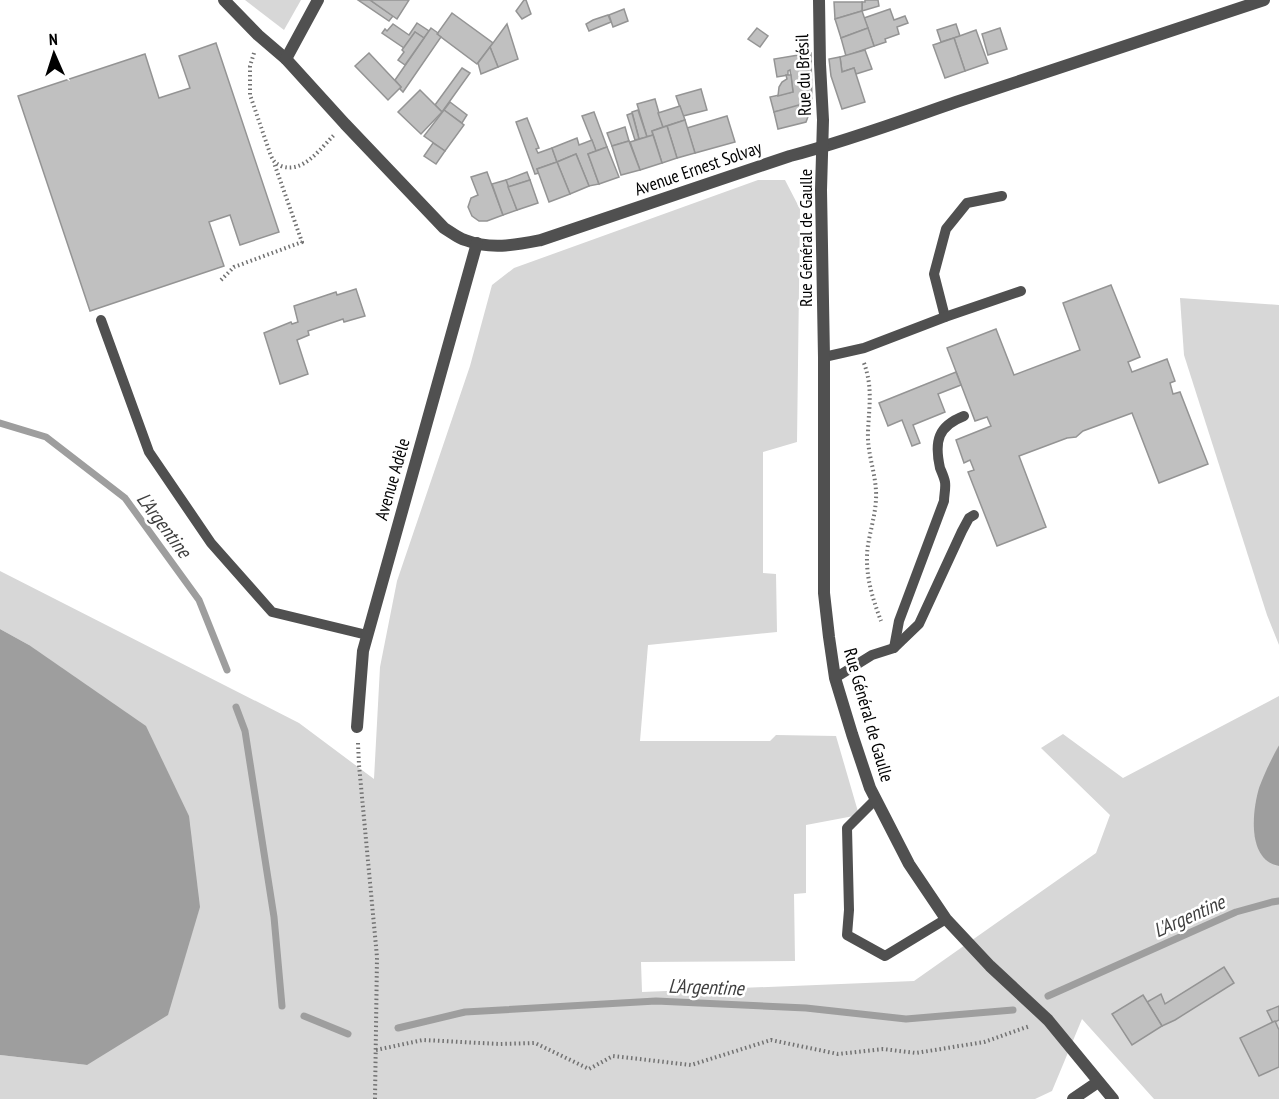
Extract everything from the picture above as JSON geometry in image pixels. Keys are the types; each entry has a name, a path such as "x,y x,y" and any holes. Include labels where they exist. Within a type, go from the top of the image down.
{"street":[{"name":"Avenue Ernest Solvay","path":"224,0 258,35 286,59 444,228 463,240 495,246 513,246 541,240 1264,0"},
{"path":"286,59 318,0"},
{"name":"Rue du Brésil","path":"819,0 823,148"},
{"name":"Rue Général de Gaulle","path":"823,148 821,190 824,593 828,637 836,678 852,734 875,800 909,864 946,919 990,966 1048,1020 1113,1099"},
{"name":"Avenue Adèle","path":"357,727 363,651 477,243"},
{"path":"1073,1099 1098,1082"}],"lane":[{"path":"945,317 934,274 946,229 967,203 1002,196"},
{"path":"824,357 859,349 1021,291"},
{"path":"101,320 149,452 211,543 272,612 367,635"},
{"path":"894,648 899,621 944,501 945,483 939,460 938,440 944,428 953,420 964,416"},
{"path":"836,678 872,655 894,648 919,624 962,531 969,518 974,515"},
{"path":"875,800 847,828 849,910 847,935 885,956 946,919"}],"path":[{"path":"221,280 234,267 302,243 250,95 250,66 254,51"},
{"path":"274,163 294,168 305,163 345,124"},
{"path":"859,349 868,375 871,410 868,433 876,491 875,512 868,548 868,578 885,633 894,648"},
{"path":"357,727 377,957 375,1099"},
{"path":"376,1050 423,1040 500,1044 536,1042 589,1069 613,1056 691,1065 771,1040 838,1054 883,1049 916,1053 984,1042 1048,1020"}],"shaded area":[{"path":"245,0 301,0 284,30"},
{"path":"758,180 785,180 800,209 797,442 763,452 763,573 776,574 777,632 648,645 640,741 770,741 776,735 836,736 859,815 806,825 806,893 794,894 795,961 641,962 642,992 914,981 1096,853 1110,815 1041,748 1063,734 1123,778 1279,696 1279,745 1260,787 1274,865 1279,866 1279,1099 1154,1099 1082,1019 1052,1091 1035,1099 0,1099 0,1055 87,1065 29,645 0,629 0,571 299,723 374,779 380,667 397,581 470,366 492,285 514,268"},
{"path":"1180,298 1279,305 1279,645 1267,615 1184,355"},
{"path":"0,629 29,645 146,726 189,816 200,907 168,1015 87,1065 0,1055"},
{"path":"1279,745 1279,866 1269,862 1261,855 1254,834 1254,822 1259,788"}],"building":[{"path":"358,0 370,0 393,16 389,21"},
{"path":"370,0 409,0 397,19"},
{"path":"524,0 531,14 522,19 516,11"},
{"path":"878,0 879,6 862,11 862,2"},
{"path":"834,2 862,2 862,11 835,19"},
{"path":"624,9 628,21 613,27 609,15"},
{"path":"890,9 894,20 905,16 908,23 897,27 899,34 874,46 864,18"},
{"path":"862,11 868,28 841,38 835,19"},
{"path":"452,13 493,43 477,64 437,34"},
{"path":"608,15 611,22 589,31 586,24"},
{"path":"417,23 429,31 424,38 415,32 404,48 382,33 393,24 409,35"},
{"path":"507,24 518,59 498,67 490,47"},
{"path":"956,24 960,36 941,42 937,30"},
{"path":"431,28 441,37 403,92 395,80"},
{"path":"757,28 768,36 760,47 748,39"},
{"path":"868,28 874,46 846,56 841,38"},
{"path":"1000,28 1007,49 988,55 982,34"},
{"path":"976,30 988,63 965,71 954,38"},
{"path":"415,32 424,38 405,65 398,60"},
{"path":"954,38 965,71 945,78 933,45"},
{"path":"216,43 279,232 240,245 230,215 209,222 224,266 90,311 18,96 145,54 159,98 190,88 179,56"},
{"path":"490,47 498,67 481,74 478,63"},
{"path":"865,50 872,69 856,74 854,68 842,72 840,57"},
{"path":"369,53 401,87 388,100 355,66"},
{"path":"811,53 812,103 774,112 770,97 793,92 790,70 788,75 777,77 774,59"},
{"path":"840,57 842,72 854,68 865,102 842,109 831,76 829,59"},
{"path":"462,68 470,73 442,112 435,105"},
{"path":"786,75 791,75 793,92 778,96 779,87 787,79"},
{"path":"701,89 707,110 683,116 676,96"},
{"path":"420,90 442,112 421,134 398,112"},
{"path":"655,99 663,127 652,131 653,135 647,137 637,104"},
{"path":"450,102 467,115 462,123 444,110"},
{"path":"806,103 809,114 806,122 778,129 774,112"},
{"path":"680,106 685,120 663,127 658,113"},
{"path":"444,110 464,125 445,151 424,136"},
{"path":"638,110 647,137 639,139 632,112"},
{"path":"594,112 607,147 596,151 582,116"},
{"path":"632,113 639,139 635,140 627,115"},
{"path":"727,116 735,142 695,153 687,128"},
{"path":"527,118 539,148 536,149 538,153 552,148 557,162 537,169 539,173 535,174 516,122"},
{"path":"685,120 695,153 677,158 667,126"},
{"path":"667,126 677,158 662,163 652,131"},
{"path":"625,127 629,141 612,146 607,133"},
{"path":"653,135 662,163 640,170 630,142"},
{"path":"577,138 579,145 592,140 596,151 588,154 599,184 589,186 576,154 557,162 552,148"},
{"path":"629,141 640,170 621,175 612,146"},
{"path":"433,143 445,151 436,164 424,156"},
{"path":"607,147 619,177 599,184 588,154"},
{"path":"576,154 589,186 570,194 557,162"},
{"path":"557,162 570,194 549,202 537,169"},
{"path":"487,172 503,215 487,221 479,221 472,216 468,207 471,198 478,195 471,177"},
{"path":"527,172 530,180 508,187 506,180"},
{"path":"506,180 517,210 503,215 492,184"},
{"path":"530,180 538,203 517,210 508,187"},
{"path":"1111,285 1140,357 1128,362 1132,372 1167,359 1175,381 1170,383 1173,394 1180,392 1208,464 1159,483 1132,413 1083,431 1076,437 1067,438 1019,456 1046,527 997,546 968,472 974,470 970,460 964,463 956,440 991,426 987,417 975,421 947,348 996,329 1014,375 1080,350 1063,303"},
{"path":"356,289 365,316 344,322 343,319 308,331 309,335 297,340 308,374 280,384 264,333 291,322 292,324 298,322 294,306 336,292 337,295"},
{"path":"956,372 961,385 938,394 945,412 913,425 920,443 912,446 902,420 888,426 879,403"},
{"path":"1224,967 1234,983 1162,1026 1147,1002 1161,994 1165,1004"},
{"path":"1143,995 1162,1026 1132,1045 1112,1014"},
{"path":"1279,1006 1279,1020 1273,1023 1267,1011"},
{"path":"1275,1021 1279,1030 1279,1067 1259,1076 1240,1038"}],"waterway":[{"name":"L'Argentine","path":"0,423 46,437 125,498 199,600 227,670"},
{"name":"L'Argentine","path":"236,707 245,731 274,917 282,1006"},
{"name":"L'Argentine","path":"1048,996 1236,912 1279,901"},
{"name":"L'Argentine","path":"398,1028 465,1012 656,1001 806,1008 906,1019 1013,1010"},
{"name":"L'Argentine","path":"304,1016 348,1034"}]}
